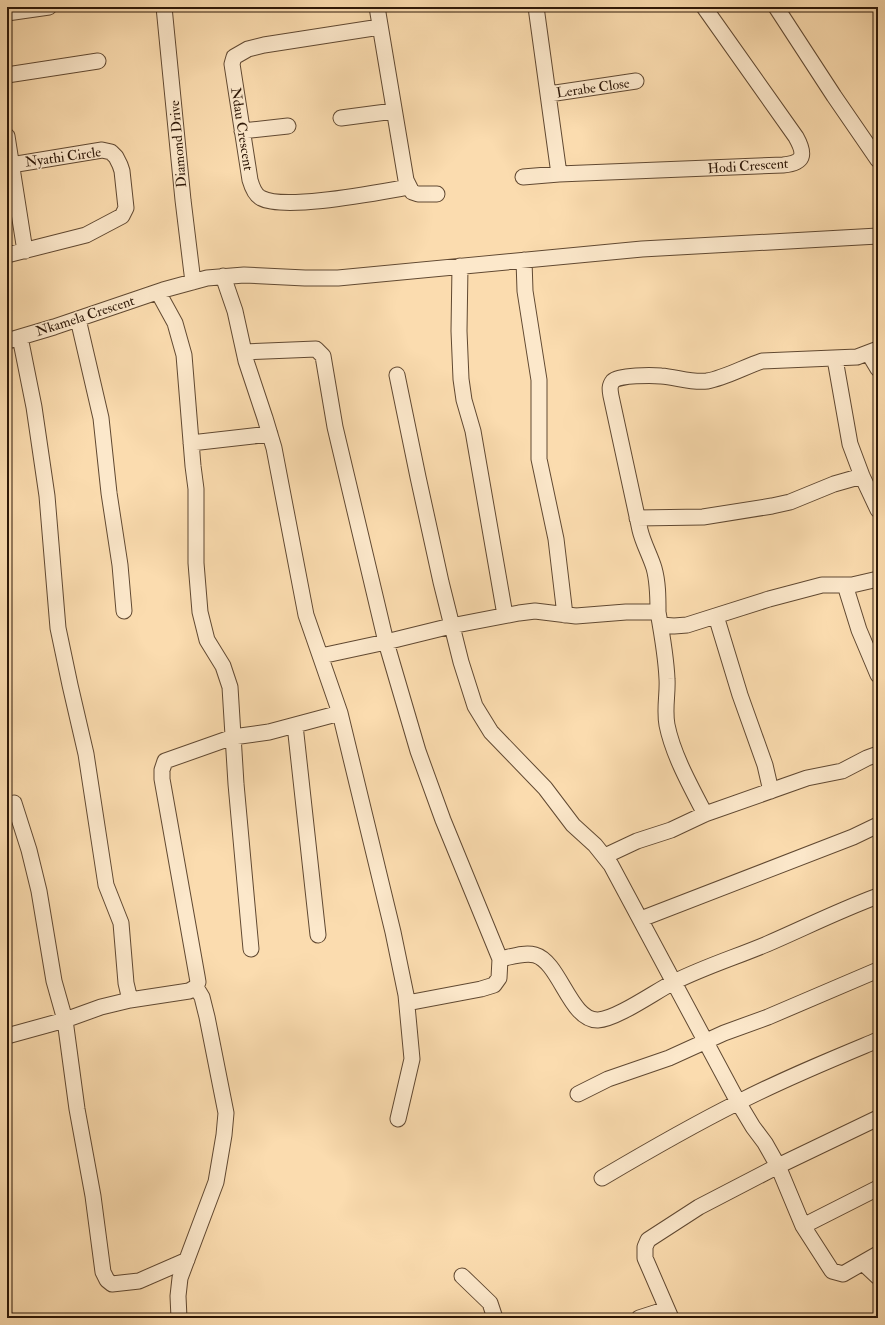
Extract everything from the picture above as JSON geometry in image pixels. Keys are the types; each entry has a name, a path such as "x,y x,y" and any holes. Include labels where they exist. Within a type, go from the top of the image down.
{"street":[{"path":"7,13 49,7"},
{"name":"Diamond Drive","path":"164,7 183,200 194,282"},
{"path":"377,7 406,180 412,192 418,194 437,194"},
{"path":"536,7 559,174"},
{"name":"Hodi Crescent","path":"523,176 783,165 798,161 802,156 803,150 796,137 704,7"},
{"path":"776,7 878,160"},
{"name":"Ndau Crescent","path":"380,27 264,45 248,49 234,57 232,64 250,180 254,190 260,198 283,203 302,202 409,187"},
{"path":"7,75 98,61"},
{"name":"Lerabe Close","path":"549,94 636,81"},
{"path":"341,118 394,111"},
{"path":"242,132 288,126"},
{"path":"7,136 11,165 12,198 25,251"},
{"name":"Nyathi Circle","path":"7,255 86,235 122,216 126,208 122,171 116,157 111,152 102,150 11,165"},
{"name":"Nkamela Crescent","path":"13,339 160,291 223,276 244,275 338,278 690,245 803,241 878,236"},
{"path":"524,260 525,291 539,380 539,459 556,539 565,615"},
{"path":"460,266 459,331 464,400 473,431 505,615"},
{"path":"223,276 235,311 244,352 270,434 278,468 306,615 340,713 393,932 407,1003 412,1059 398,1120"},
{"path":"160,291 181,339 185,362 196,489 196,563 200,612 207,640 223,666 230,686 236,784 251,949"},
{"path":"78,319 101,418 120,564 124,611"},
{"path":"13,339 34,407 47,496 58,628 86,754 106,885 121,923 126,983 130,1000"},
{"path":"244,352 316,349 323,356 335,427 386,642 418,751 443,820 500,959 499,978 494,986 407,1003"},
{"path":"705,814 681,765 668,733 665,716 667,681 666,664 654,568 643,541 637,518 610,388 614,380 622,377 661,376 700,382 720,378 762,361 835,359 858,357 873,352 878,369"},
{"path":"835,359 850,444 862,476 878,510"},
{"path":"397,375 418,477 452,626 468,686 475,706 491,732 545,788 573,825 605,856 611,864 738,1102 752,1127 765,1143 778,1166 803,1226 832,1271 843,1274 878,1254"},
{"path":"191,443 270,434"},
{"path":"637,518 703,517 765,508 790,502 834,484 862,476"},
{"path":"321,656 452,626 505,615 535,611 576,616 626,612 660,618 674,626 686,625 769,599 822,585 852,585 878,579"},
{"path":"845,585 859,630 878,675"},
{"path":"716,616 740,695 765,765 772,791"},
{"path":"7,1036 65,1020 101,1007 130,1000 189,991 196,987 198,982 162,779 162,770 165,761 233,737 268,732 340,713"},
{"path":"295,725 318,935"},
{"path":"605,856 637,841 671,830 705,814 807,778 842,770 878,754"},
{"path":"14,803 29,850 39,891 54,981 65,1020 77,1109 93,1196 103,1272 107,1280 112,1284 138,1281 187,1260"},
{"path":"641,919 878,826"},
{"path":"500,959 524,954 536,955 545,961 580,1012 590,1018 599,1020 613,1016 674,982 792,933 829,915 878,896"},
{"path":"578,1094 608,1079 669,1058 724,1033 799,1004 878,970"},
{"path":"181,1315 178,1296 180,1278 216,1182 226,1113 207,1017 202,998 196,987"},
{"path":"602,1178 738,1102 823,1062 878,1040"},
{"path":"640,1318 669,1314 645,1258 645,1247 648,1240 699,1207 778,1166 878,1118"},
{"path":"803,1226 878,1188"},
{"path":"863,1262 878,1277"},
{"path":"462,1276 490,1303 495,1318"}]}
